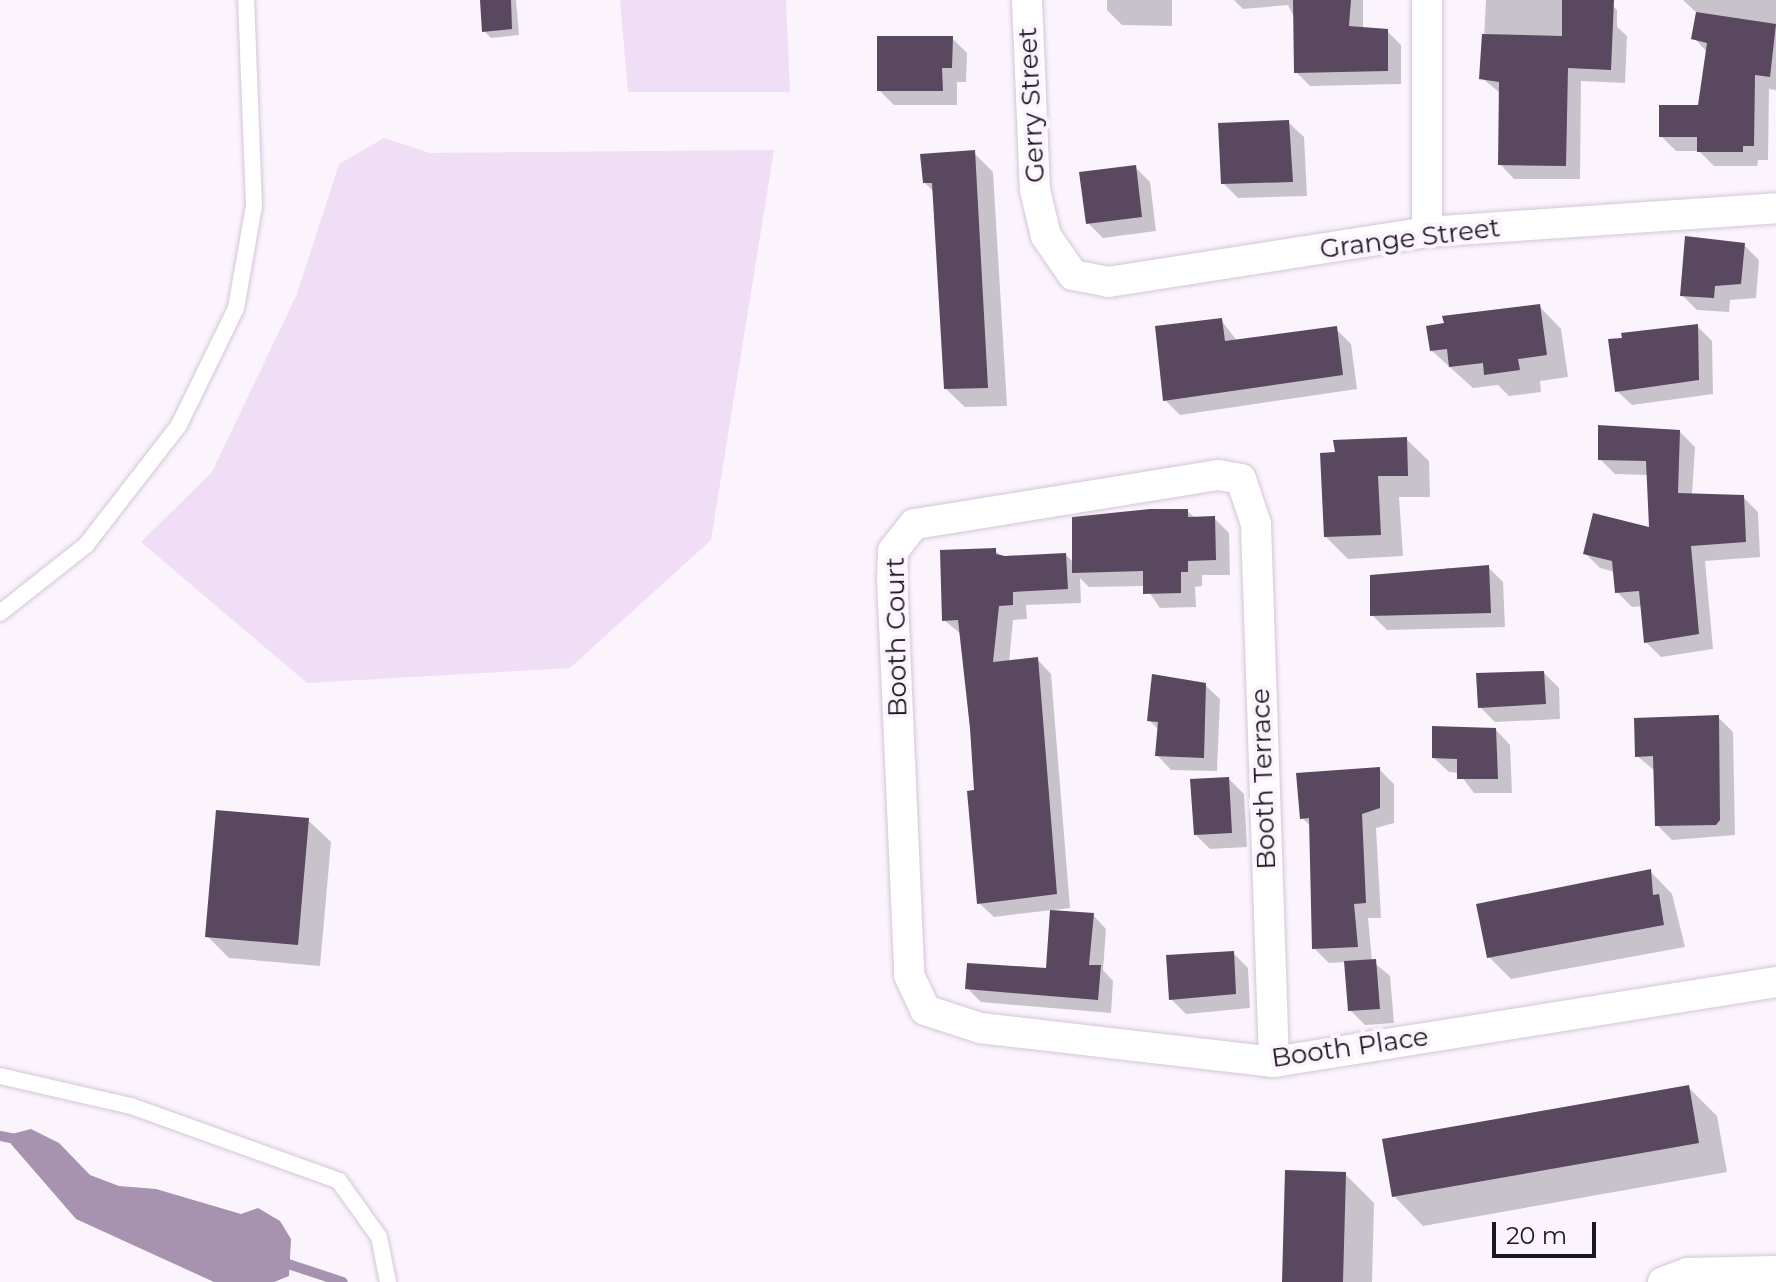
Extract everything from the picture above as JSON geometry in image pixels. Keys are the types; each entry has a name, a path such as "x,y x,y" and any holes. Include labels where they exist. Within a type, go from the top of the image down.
{"street":[{"name":"Gerry Street","path":"1027,0 1035,190 1056,253"},
{"path":"1427,0 1427,232"},
{"name":"Grange Street","path":"1056,253 1073,275 1108,282 1427,232 1776,208"},
{"name":"Booth Court","path":"925,1010 909,975 906,928 892,578 893,551 903,532 914,524 1218,475 1241,479 1251,497"},
{"name":"Booth Terrace","path":"1251,497 1256,524 1274,1062"},
{"name":"Booth Place","path":"925,1010 980,1028 1274,1062 1776,982"},
{"path":"1663,1282 1688,1273 1776,1271"}],"lane":[{"path":"0,613 86,545 105,521 179,425 236,308 254,206 246,0"},
{"path":"0,1076 131,1106 339,1181 379,1237 388,1282"}],"shaded area":[{"path":"620,0 786,0 790,92 628,92"},
{"path":"384,138 430,153 774,150 711,540 570,668 307,683 141,542 212,472 297,294 339,164"},
{"path":"31,1129 59,1143 90,1175 119,1186 156,1189 241,1214 258,1208 280,1221 291,1239 289,1276 274,1282 214,1282 76,1219 11,1144 12,1134"}],"building":[{"path":"480,0 511,0 512,29 482,32"},
{"path":"1293,0 1351,0 1349,26 1388,29 1388,71 1294,73"},
{"path":"1562,0 1614,0 1611,70 1568,68 1566,166 1498,165 1499,82 1479,79 1482,34 1562,36"},
{"path":"1696,12 1776,24 1770,77 1755,75 1754,146 1743,146 1743,152 1697,152 1697,137 1659,137 1659,105 1698,105 1707,43 1691,39"},
{"path":"877,36 953,36 952,68 942,68 943,91 877,91"},
{"path":"1289,120 1293,182 1221,184 1218,123"},
{"path":"975,150 988,388 944,389 932,183 923,183 920,154"},
{"path":"1136,165 1142,217 1086,224 1079,172"},
{"path":"1685,236 1745,243 1741,284 1715,286 1714,298 1680,296"},
{"path":"1540,304 1547,355 1518,359 1520,370 1484,375 1483,363 1449,367 1447,349 1430,351 1426,326 1444,323 1442,316"},
{"path":"1222,318 1225,341 1337,326 1343,375 1163,401 1155,326"},
{"path":"1698,324 1699,380 1615,392 1608,339 1622,338 1621,333"},
{"path":"1598,425 1680,430 1678,493 1744,495 1746,542 1691,546 1699,634 1644,643 1639,591 1615,593 1612,561 1583,554 1593,513 1649,527 1646,461 1598,460"},
{"path":"1407,437 1408,476 1378,476 1381,535 1324,537 1320,453 1335,452 1333,440"},
{"path":"1150,509 1188,509 1188,517 1215,516 1216,560 1188,561 1188,572 1181,572 1181,593 1143,594 1143,571 1072,573 1072,517"},
{"path":"996,548 996,554 1005,556 1066,553 1068,589 1013,592 1013,605 999,606 993,662 1038,657 1057,894 977,904 967,791 974,790 970,728 958,620 942,621 940,550"},
{"path":"1489,565 1491,613 1370,616 1370,575"},
{"path":"1544,671 1546,704 1478,708 1476,673"},
{"path":"1152,674 1206,683 1204,758 1155,756 1158,722 1147,721"},
{"path":"1719,715 1720,820 1716,825 1655,826 1653,756 1635,757 1634,718"},
{"path":"1432,726 1496,728 1498,779 1457,779 1457,759 1432,758"},
{"path":"1380,767 1380,808 1362,814 1366,903 1354,904 1358,947 1312,949 1309,818 1300,819 1296,773"},
{"path":"1229,777 1232,833 1194,835 1190,779"},
{"path":"216,810 309,818 298,945 205,937"},
{"path":"1651,869 1653,895 1659,894 1664,925 1487,958 1476,904"},
{"path":"1050,910 1094,913 1089,965 1101,965 1098,1000 965,989 967,963 1046,968"},
{"path":"1234,951 1236,994 1169,1000 1166,955"},
{"path":"1376,959 1380,1009 1348,1011 1344,961"},
{"path":"1689,1085 1699,1143 1392,1197 1382,1139"},
{"path":"1285,1170 1346,1172 1343,1282 1282,1282"}],"waterway":[{"path":"0,1136 21,1140"},
{"path":"279,1261 343,1282"}]}
